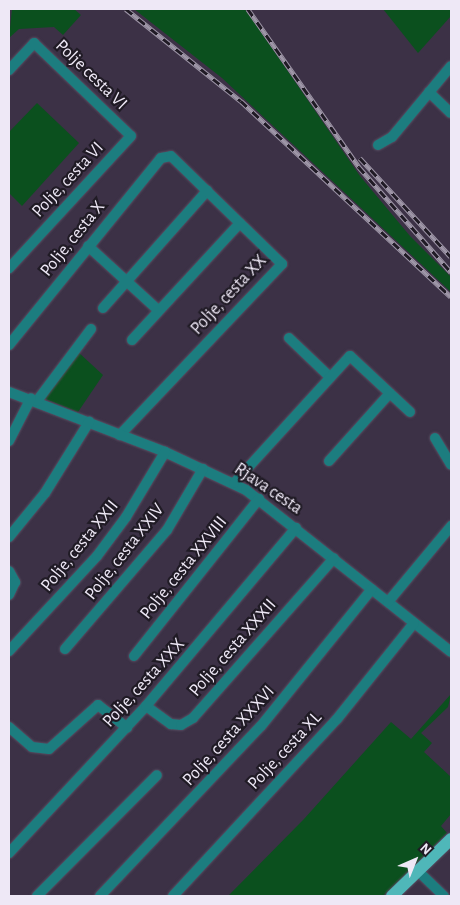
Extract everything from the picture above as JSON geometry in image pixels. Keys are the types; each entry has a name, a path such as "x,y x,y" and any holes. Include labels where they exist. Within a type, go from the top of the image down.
{"main road":[{"path":"392,896 451,839"}],"street":[{"name":"Polje cesta VI","path":"9,70 34,43 131,136"},
{"path":"378,145 392,137 451,66"},
{"path":"429,92 451,113"},
{"name":"Polje, cesta VI","path":"9,268 131,136"},
{"name":"Polje, cesta X","path":"9,345 164,155 171,156 208,191"},
{"path":"102,308 126,279 208,191 240,222 157,309 132,340"},
{"name":"Polje, cesta XX","path":"120,435 282,264 240,222"},
{"path":"88,246 157,309"},
{"path":"9,441 34,399 91,329"},
{"path":"289,338 330,377"},
{"path":"234,482 350,356 410,412"},
{"name":"Rjava cesta","path":"9,392 34,399 234,482 259,499 451,652"},
{"path":"330,461 390,393"},
{"path":"9,537 45,494 90,422"},
{"path":"435,438 451,465"},
{"name":"Polje, cesta XXII","path":"9,650 113,535 165,452"},
{"name":"Polje, cesta XXIV","path":"65,650 167,530 203,469"},
{"name":"Polje, cesta XXVIII","path":"134,656 259,499"},
{"path":"388,602 451,526"},
{"name":"Polje, cesta XXX","path":"9,853 127,728 296,528"},
{"name":"Polje, cesta XXXII","path":"146,706 171,724 181,725 193,718 334,558"},
{"path":"9,571 15,582 9,595"},
{"name":"Polje, cesta XXXVI","path":"100,896 261,726 372,589"},
{"name":"Polje, cesta XL","path":"173,896 337,719 414,622"},
{"path":"9,728 32,747 49,749 98,705 127,728"},
{"path":"37,896 157,775"},
{"path":"418,871 444,896"}],"green space":[{"path":"12,9 74,9 81,15 63,35 54,27 19,29 9,38"},
{"path":"134,9 245,9 360,176 410,236 451,277 451,292 222,78"},
{"path":"383,9 451,9 451,16 418,53"},
{"path":"37,103 79,143 22,206 9,193 9,132"},
{"path":"77,351 103,375 78,412 43,398"},
{"path":"451,694 448,707 421,733 432,743 424,752 451,777 451,814 441,826 447,833 383,896 228,896 304,819 391,722 411,739"}],"railway":[{"path":"126,9 241,101 451,297"},
{"path":"248,9 359,167 451,272"},
{"path":"360,158 451,257"}]}
